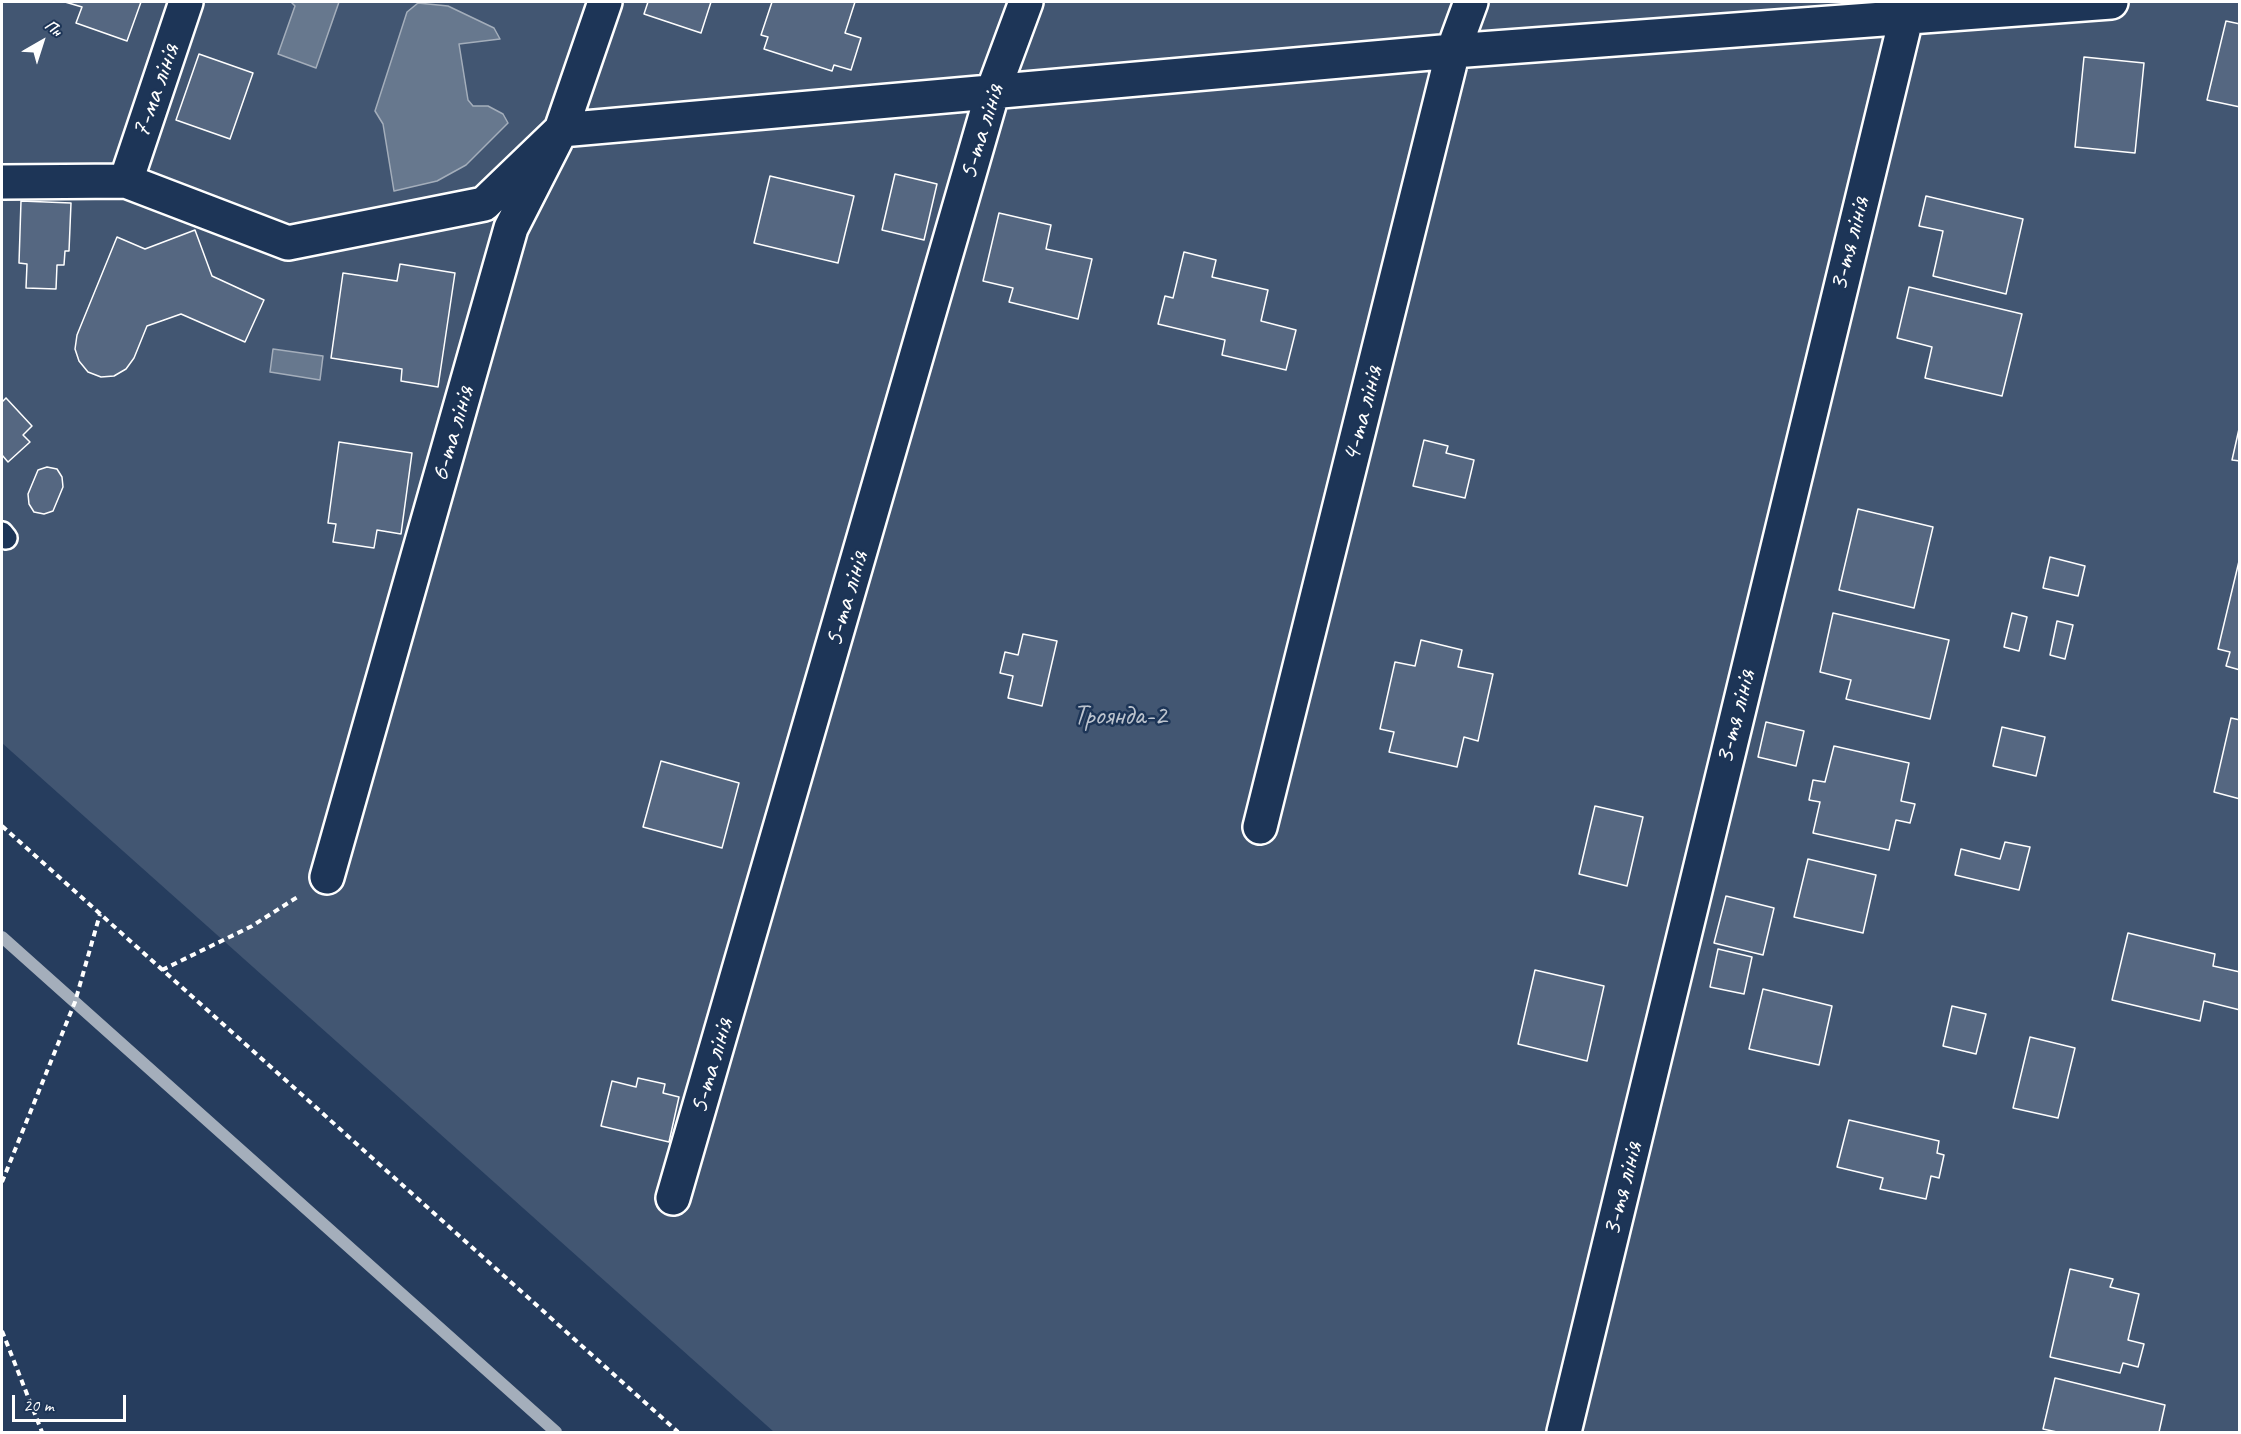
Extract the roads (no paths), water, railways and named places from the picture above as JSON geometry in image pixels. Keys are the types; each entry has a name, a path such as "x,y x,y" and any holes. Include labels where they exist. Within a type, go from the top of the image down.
{"street":[{"name":"7-ма лінія","path":"126,181 186,2"},
{"name":"6-та лінія","path":"327,878 511,228 561,130 605,2"},
{"name":"5-та лінія","path":"674,1198 993,91 1026,2"},
{"name":"4-та лінія","path":"1260,827 1453,51 1470,2"},
{"path":"2,182 126,181 288,243 484,204 561,130 1907,10 2110,2"},
{"name":"3-тя лінія","path":"1564,1432 1907,10"}],"waterway":[{"path":"2,937 556,1432"}],"park label":[{"name":"Троянда-2","path":"1120,717"}]}
